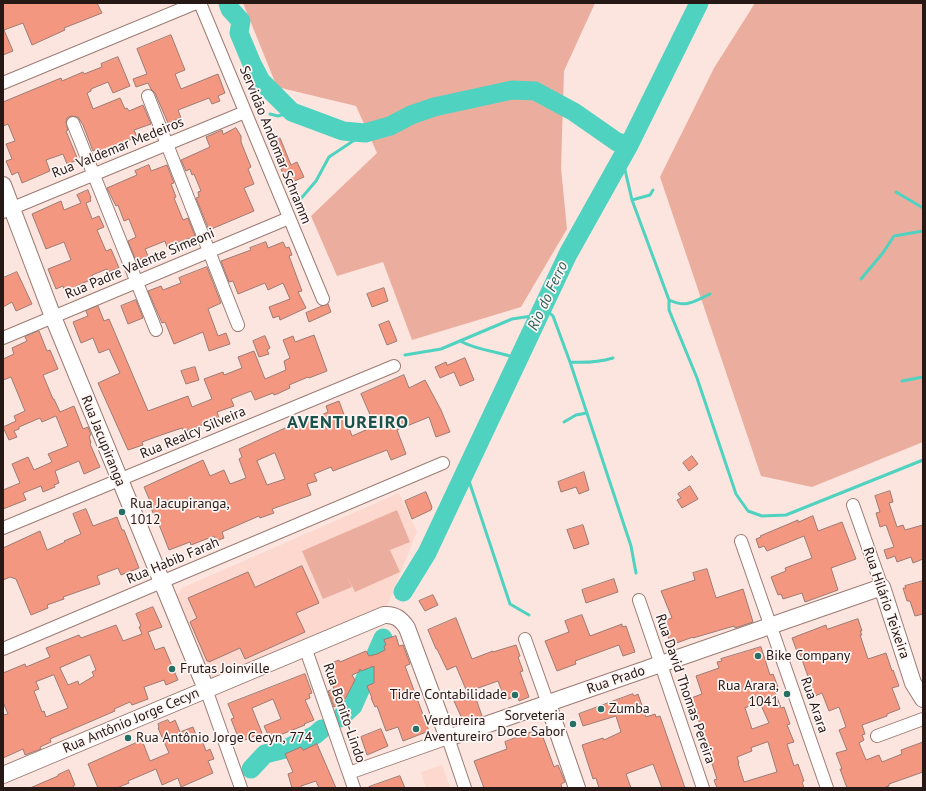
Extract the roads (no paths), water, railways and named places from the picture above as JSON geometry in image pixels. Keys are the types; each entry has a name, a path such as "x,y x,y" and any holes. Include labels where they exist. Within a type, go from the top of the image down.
{"street":[{"path":"3,83 196,3"},
{"name":"Servidão Andomar Schramm","path":"200,3 322,299"},
{"path":"148,96 238,325"},
{"name":"Rua Valdemar Medeiros","path":"8,210 245,112"},
{"path":"73,123 156,330"},
{"name":"Rua Jacupiranga","path":"3,185 8,210 206,689 238,787"},
{"name":"Rua Padre Valente Simeoni","path":"3,338 289,218"},
{"name":"Rua Realcy Silveira","path":"3,528 394,366"},
{"name":"Rua Habib Farah","path":"3,649 443,463"},
{"name":"Rua Hilário Teixeira","path":"853,505 913,682 923,699"},
{"name":"Rua Arara","path":"741,541 827,788"},
{"name":"Rua Prado","path":"349,773 882,587"},
{"name":"Rua David Thomas Pereira","path":"639,600 703,788"},
{"name":"Rua Antônio Jorge Cecyn","path":"3,775 384,614 393,615 399,618 407,628 448,738"},
{"path":"525,639 577,788"},
{"name":"Rua Bonito-Lindo","path":"305,647 354,788"},
{"path":"877,736 923,719"},
{"path":"448,738 465,788"}],"waterway":[{"path":"228,3 230,9 241,21 239,33 261,81 292,112 343,131 365,133 390,126 411,115 434,107 512,90 535,91 574,112 617,142 629,145"},
{"name":"Rio do Ferro","path":"403,592 427,553 568,254 629,145 699,3"},
{"path":"270,114 278,116 292,112"},
{"path":"298,202 316,181 329,157 365,133"},
{"path":"622,157 632,200 669,300 669,310 697,378 736,494 748,511 762,516 786,515 923,460"},
{"path":"632,200 650,195 653,190"},
{"path":"896,192 923,208"},
{"path":"861,279 882,254 894,236 923,231"},
{"path":"669,300 685,304 694,302 710,294"},
{"path":"542,306 553,316 570,362 631,546 636,573"},
{"path":"405,355 441,349 512,319 538,315"},
{"path":"460,341 474,347 518,359"},
{"path":"570,362 592,362 613,358"},
{"path":"902,381 923,377"},
{"path":"564,422 576,415 587,413"},
{"path":"466,472 510,604 529,615"},
{"name":"Rio do Ferro","path":"340,718 353,706 383,638"},
{"name":"Rio do Ferro","path":"251,769 265,754 285,749 315,735 322,729"}],"place":[{"name":"Rua Jacupiranga, 1012","path":"122,512"},
{"name":"Bike Company","path":"758,656"},
{"name":"Frutas Joinville","path":"172,669"},
{"name":"Rua Arara, 1041","path":"787,694"},
{"name":"Tidre Contabilidade","path":"515,695"},
{"name":"Zumba","path":"601,709"},
{"name":"Sorveteria Doce Sabor","path":"573,724"},
{"name":"Verdureira Aventureiro","path":"416,729"},
{"name":"Rua Antônio Jorge Cecyn, 774","path":"128,738"}],"district":[{"name":"AVENTUREIRO","path":"348,423"}]}
